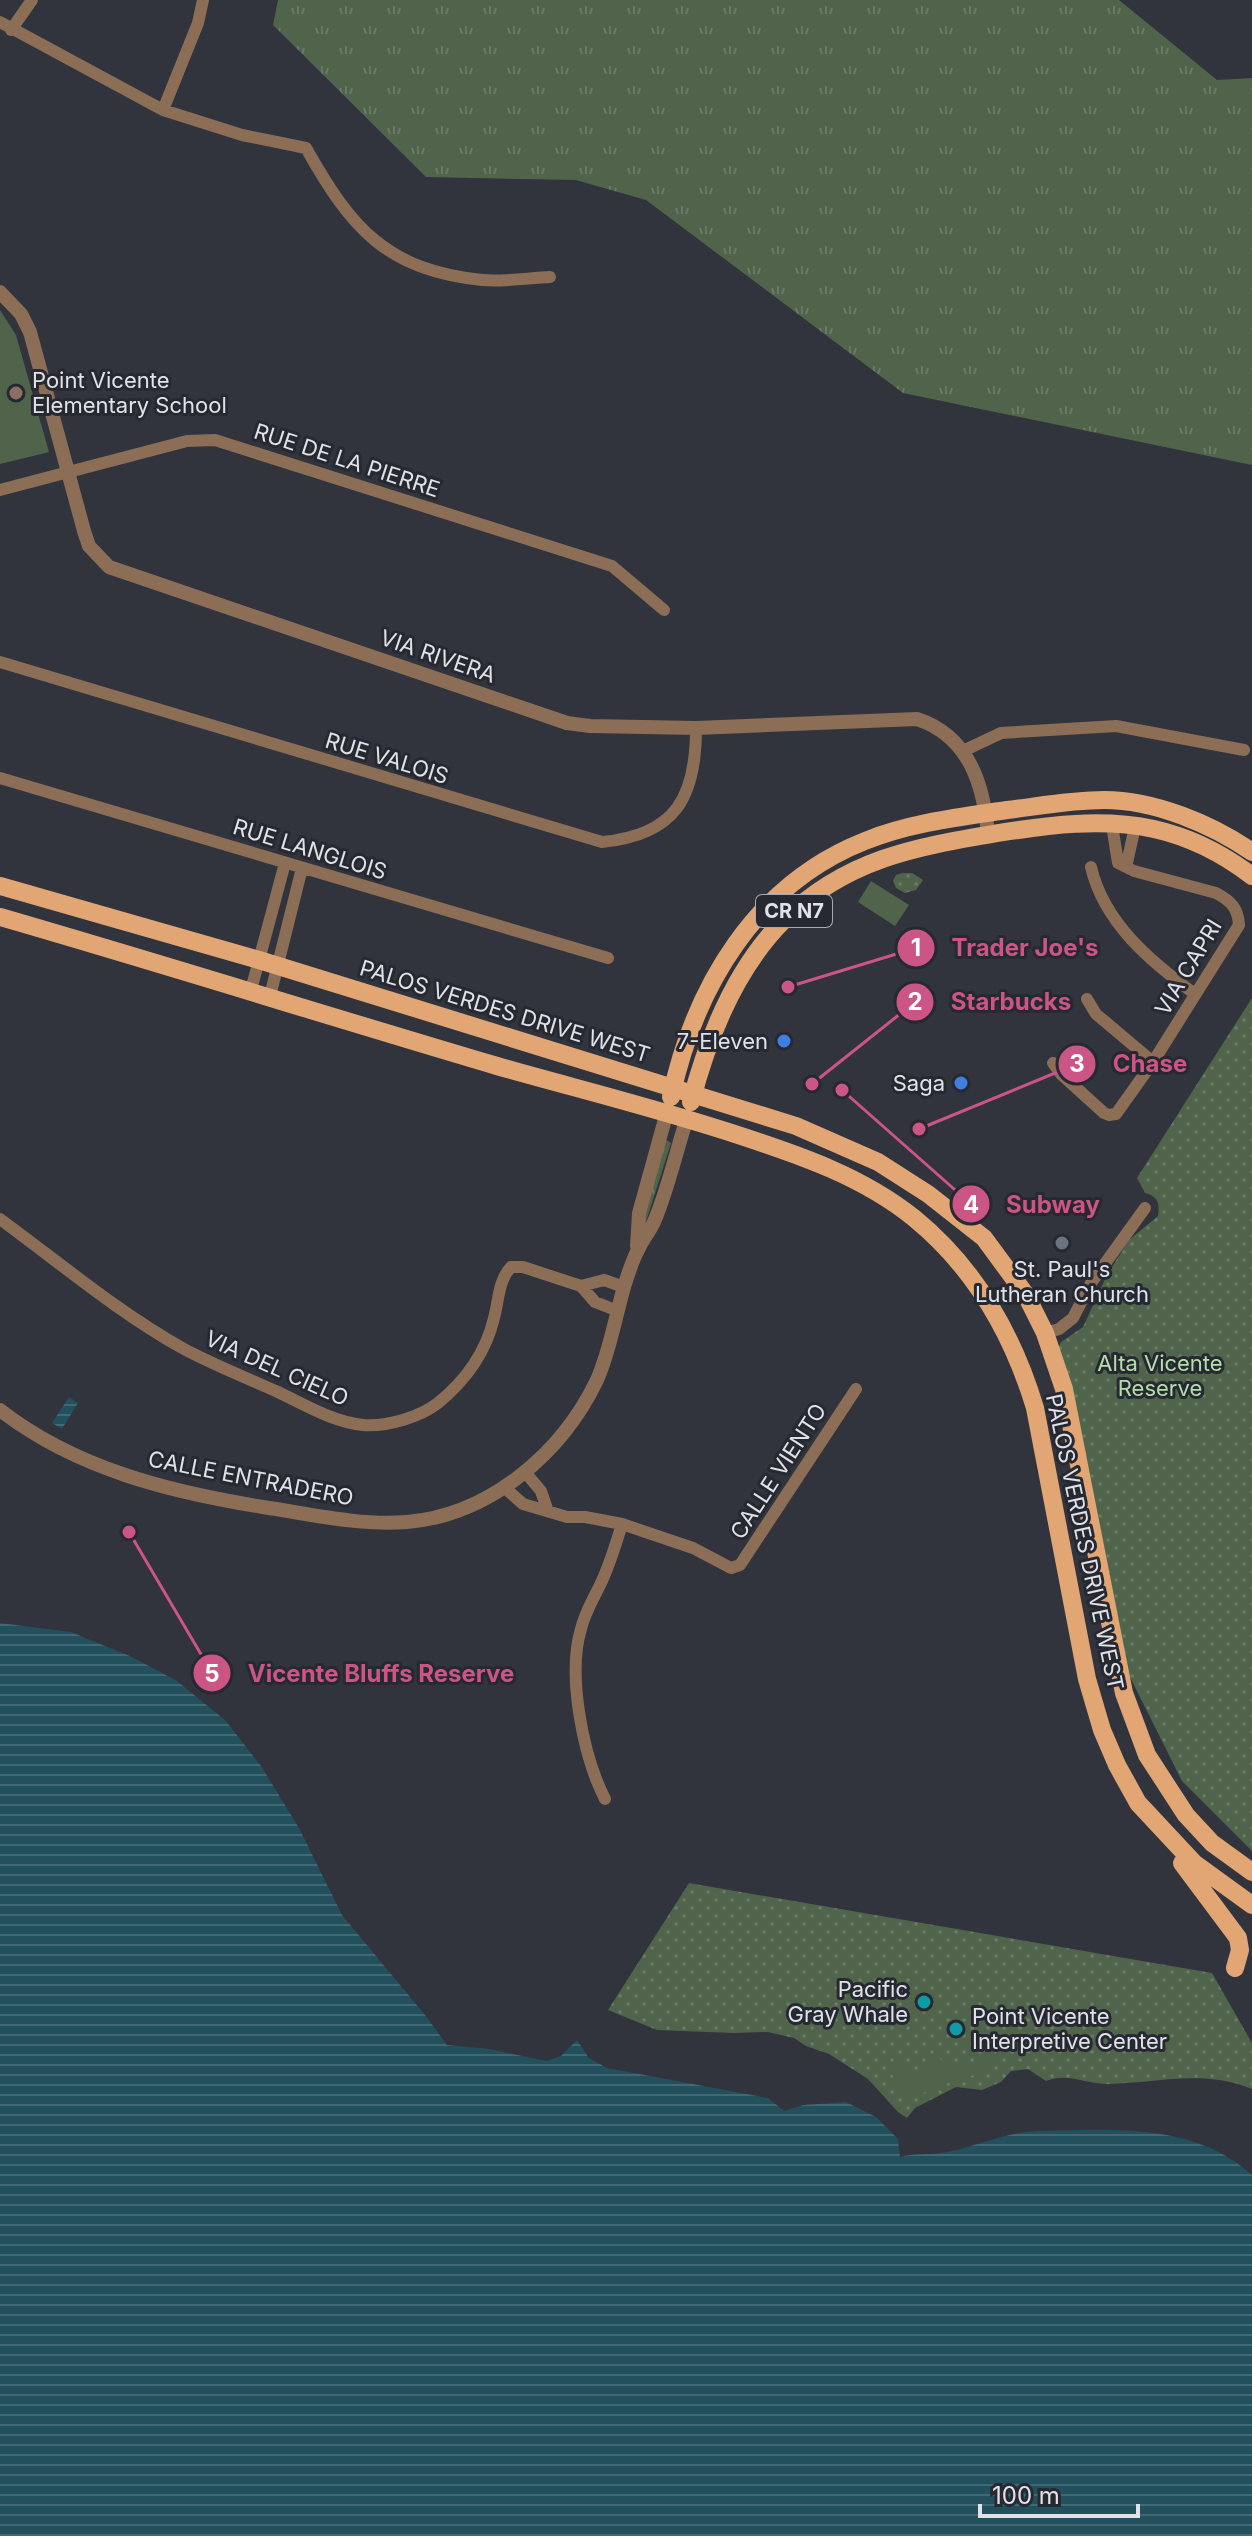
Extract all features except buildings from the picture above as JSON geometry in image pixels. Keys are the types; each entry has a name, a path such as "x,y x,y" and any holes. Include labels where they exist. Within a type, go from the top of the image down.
{"main road":[{"name":"CR N7","path":"667,1112 702,1000 738,938 763,908 794,881 825,860 877,836 986,814 1072,801 1108,800 1177,815 1252,852"},
{"path":"1122,830 1155,812 1177,815"},
{"name":"CR N7","path":"687,1118 719,1020 747,965 782,922 816,892 837,878 876,860 923,845 1054,824 1155,830 1220,854 1252,876"},
{"path":"816,892 816,884 822,875 867,849 877,836"},
{"name":"PALOS VERDES DRIVE WEST","path":"0,886 268,963 796,1126 878,1162 928,1194 984,1238 1026,1295 1045,1333 1064,1389 1124,1693 1147,1755 1186,1815 1212,1843 1252,1872"},
{"name":"PALOS VERDES DRIVE WEST","path":"0,917 498,1066 687,1118 805,1157 866,1186 912,1217 936,1238 975,1283 996,1313 1017,1355 1035,1408 1087,1679 1117,1765 1138,1803 1194,1863 1252,1905"},
{"path":"1138,1803 1238,1938 1240,1950 1235,1968"},
{"path":"1228,1921 1252,1944"}],"street":[{"path":"32,0 6,26 163,110 242,135 306,148 346,213 372,239 401,258 433,272 485,280 550,277"},
{"path":"163,110 198,23 203,0"},
{"name":"VIA RIVERA","path":"0,292 21,314 30,332 89,546 109,567 567,723 696,728 917,719 942,730 963,751 977,776 988,835"},
{"name":"RUE DE LA PIERRE","path":"0,490 187,441 215,440 612,566 664,610"},
{"name":"RUE VALOIS","path":"0,662 602,842 630,839 649,831 675,811 692,779 696,728"},
{"path":"963,751 1001,733 1116,726 1244,750"},
{"name":"RUE LANGLOIS","path":"0,778 608,958"},
{"path":"1122,830 1115,856 1118,863 1126,867"},
{"path":"1122,830 1126,867"},
{"path":"260,993 285,863"},
{"path":"1091,867 1095,883 1131,939 1157,966 1195,994"},
{"name":"VIA CAPRI","path":"1053,1063 1061,1074 1109,1115 1116,1114 1153,1062 1239,925 1234,906 1216,893 1126,867"},
{"path":"260,993 302,868"},
{"path":"1087,999 1096,1014 1153,1062"},
{"path":"637,1250 639,1213 667,1112"},
{"path":"637,1250 654,1223 687,1118"},
{"path":"1045,1333 1059,1329 1073,1318 1091,1283 1145,1208"},
{"name":"VIA DEL CIELO","path":"0,1219 143,1324 185,1349 326,1414 364,1425 383,1424 417,1414 451,1392 475,1363 494,1320 502,1276 511,1267 523,1267 581,1286 595,1302 618,1311"},
{"name":"CALLE ENTRADERO","path":"0,1410 27,1429 80,1458 115,1472 213,1497 382,1523 409,1522 443,1515 505,1488 561,1437 583,1407 598,1378 637,1250"},
{"name":"VIA DEL CIELO","path":"581,1286 604,1280 624,1287"},
{"name":"CALLE VIENTO","path":"505,1488 523,1504 567,1517 622,1524 693,1548 731,1568 740,1565 856,1389"},
{"path":"525,1472 541,1491 547,1509"},
{"path":"605,1799 597,1783 581,1718 576,1689 577,1649 589,1607 606,1571 622,1524"}],"green space":[{"path":"278,0 1119,0 1217,80 1252,78 1252,465 903,393 646,200 576,180 426,177 273,25"},
{"name":"Point Vicente Elementary School","path":"0,310 16,335 49,452 0,464"},
{"path":"912,873 923,880 916,890 905,893 896,888 893,881 896,875"},
{"path":"871,881 909,905 895,926 858,902"},
{"name":"Alta Vicente Reserve","path":"1252,998 1252,1851 1182,1781 1129,1675 1089,1469 1058,1348 1061,1342 1083,1327 1107,1275 1129,1240 1158,1216 1157,1201 1145,1193 1137,1178"},
{"path":"665,1139 671,1143 643,1231 644,1208"},
{"path":"689,1883 1212,1973 1252,2043 1252,2089 1198,2078 1108,2084 1069,2078 1046,2081 1028,2069 1011,2071 1001,2082 982,2090 956,2087 915,2108 907,2118 868,2079 829,2054 794,2038 768,2032 657,2030 608,2010"},
{"path":"997,2044 1002,2048 991,2065 918,2095 903,2095 888,2067 901,2056 911,2072 918,2072 924,2067 926,2057 935,2055 947,2064 955,2062 962,2067 966,2061 972,2065 977,2059 983,2062 987,2056 996,2055"}],"water":[{"path":"69,1397 78,1403 62,1429 52,1423"},
{"path":"0,1623 71,1632 132,1657 177,1681 225,1720 261,1766 299,1828 342,1915 447,2045 489,2049 546,2061 561,2056 577,2040 589,2058 607,2068 768,2098 784,2111 803,2105 846,2102 876,2117 898,2139 900,2157 942,2153 1025,2132 1098,2130 1168,2135 1212,2149 1233,2160 1252,2175 1252,2536 0,2536"}],"place":[{"name":"Point Vicente Elementary School","path":"16,393"},
{"name":"Trader Joe's","path":"788,987"},
{"name":"7-Eleven","path":"784,1041"},
{"name":"Saga","path":"961,1083"},
{"name":"Starbucks","path":"812,1084"},
{"name":"Subway","path":"842,1090"},
{"name":"Chase","path":"919,1129"},
{"name":"St. Paul's Lutheran Church","path":"1062,1243"},
{"name":"Vicente Bluffs Reserve","path":"129,1532"},
{"name":"Pacific Gray Whale","path":"924,2002"},
{"name":"Point Vicente Interpretive Center","path":"956,2029"}]}
